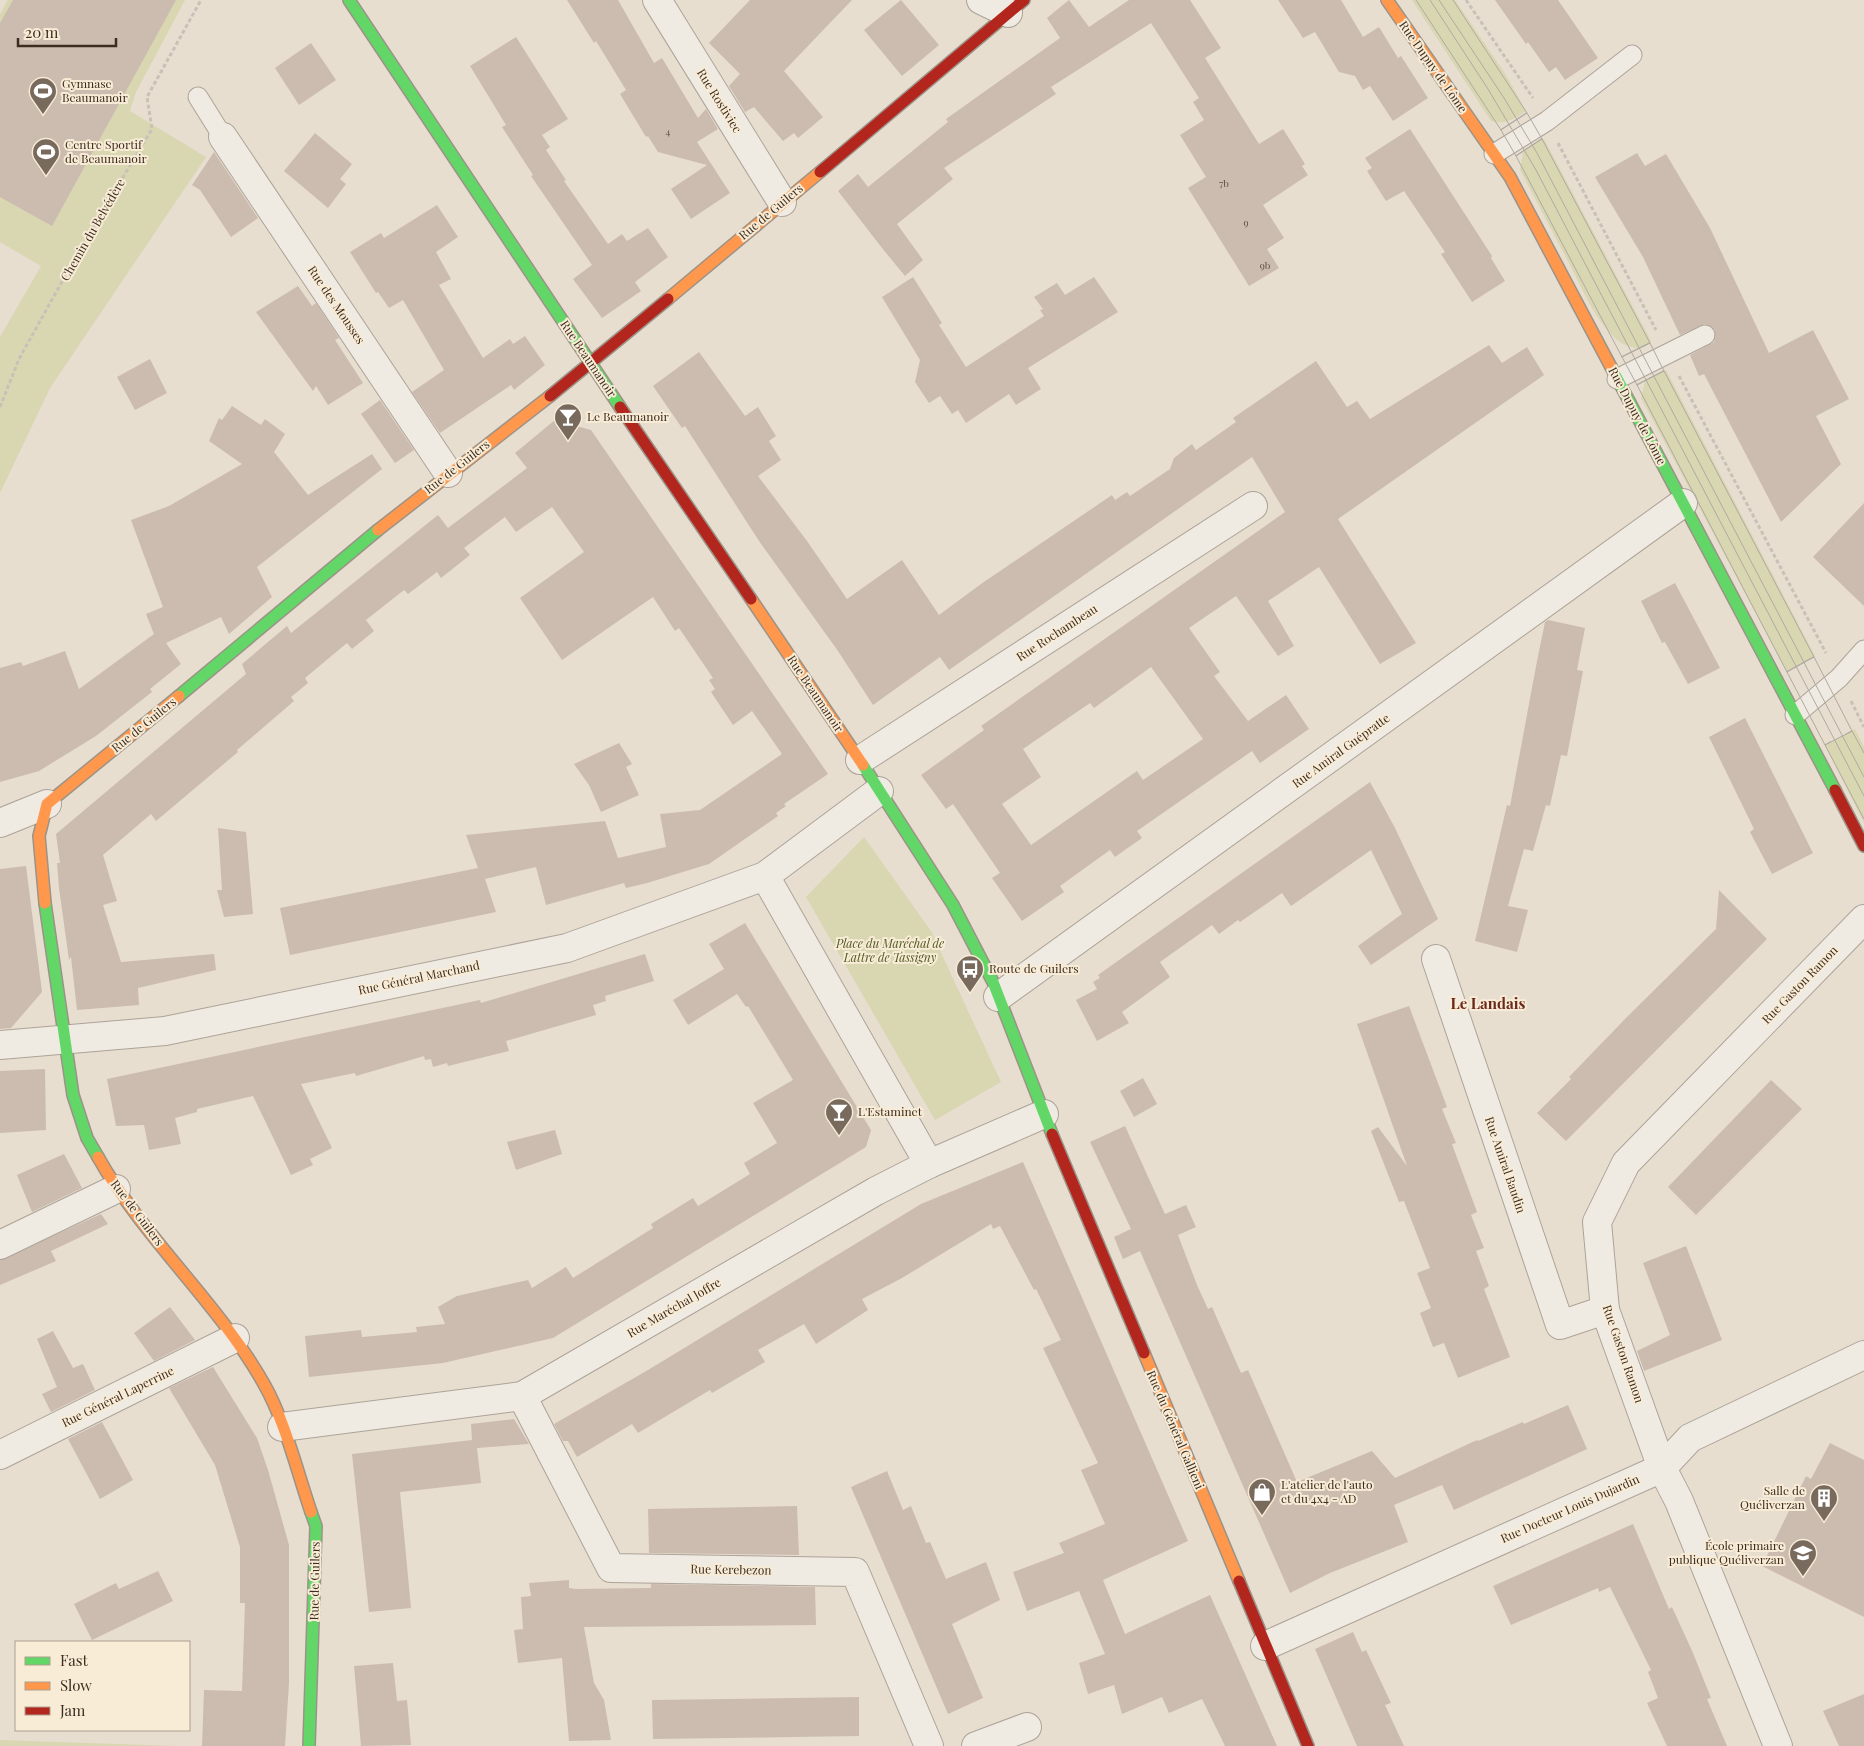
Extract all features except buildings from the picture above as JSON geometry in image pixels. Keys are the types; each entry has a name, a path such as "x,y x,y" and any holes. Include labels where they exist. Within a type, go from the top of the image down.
{"main road":[{"name":"Rue Beaumanoir","path":"349,0 590,364 860,760 879,791"},
{"name":"Rue Dupuy de Lôme","path":"1387,0 1510,177 1864,846"},
{"name":"Rue de Guilers","path":"309,1746 316,1526 282,1426 265,1385 235,1338 116,1189 87,1138 73,1095 43,890 38,836 47,804 448,473 590,364 1016,6"},
{"path":"879,791 953,905 993,982 1044,1114"},
{"name":"Rue du Général Gallieni","path":"1044,1114 1264,1646 1308,1746"}],"street":[{"name":"Rue Rostiviec","path":"657,0 782,202"},
{"path":"981,0 1016,6"},
{"name":"Rue des Mousses","path":"223,137 448,473"},
{"name":"Rue Amiral Guépratte","path":"998,997 1683,503"},
{"name":"Rue Rochambeau","path":"860,760 1254,506"},
{"path":"879,791 765,876 929,1164"},
{"path":"0,823 47,804"},
{"name":"Rue Général Marchand","path":"0,1046 165,1031 567,948 765,876"},
{"name":"Rue Gaston Ramon","path":"1778,1746 1679,1501 1662,1468 1605,1310 1597,1222 1626,1163 1864,919"},
{"name":"Rue Amiral Baudin","path":"1436,959 1560,1325 1605,1310"},
{"name":"Rue Maréchal Joffre","path":"282,1426 522,1396 876,1191 929,1164 1044,1114"},
{"path":"0,1246 116,1189"},
{"name":"Rue Général Laperrine","path":"0,1455 235,1338"},
{"name":"Rue Docteur Louis Dujardin","path":"1264,1646 1662,1468 1690,1438 1864,1355"},
{"name":"Rue Kerebezon","path":"522,1396 611,1568 855,1572 929,1746"},
{"path":"976,1746 1027,1727"}],"lane":[{"path":"1494,154 1547,122 1632,56"},
{"path":"198,97 223,137"},
{"path":"1617,379 1704,335"},
{"path":"1795,715 1839,678 1864,650"}],"path":[{"name":"Chemin du Belvédère","path":"0,407 20,359 84,242 152,129 147,97 201,0"}],"green space":[{"path":"8,0 185,0 136,92 130,111 206,157 50,388 0,493 0,337 41,266 0,242 0,14"},
{"path":"1412,0 1455,0 1506,75 1526,111 1510,120 1501,122 1491,121"},
{"path":"1544,139 1651,341 1648,345 1633,348 1623,344 1602,323 1520,170 1523,152"},
{"path":"1666,370 1815,656 1787,672 1641,398 1645,381"},
{"path":"1855,729 1864,747 1864,823 1825,745"},
{"name":"Place du Maréchal de Lattre de Tassigny","path":"864,837 931,931 1001,1082 935,1120 806,897"},
{"path":"0,1740 175,1746 0,1746"}],"tram line":[{"path":"1416,0 1501,130 1527,113 1453,0"},
{"path":"1430,0 1488,89 1536,170 1864,796"},
{"path":"1439,0 1504,98 1537,153 1864,777"},
{"path":"1527,113 1542,139 1516,156 1501,130 1527,113"},
{"path":"1542,139 1650,343 1622,357 1516,156 1542,139"},
{"path":"1650,343 1664,371 1637,385 1622,357 1650,343"},
{"path":"1664,371 1814,657 1787,672 1637,385 1664,371"},
{"path":"1814,657 1852,731 1825,745 1787,672 1814,657"},
{"path":"1846,734 1852,731 1864,753"},
{"path":"1830,742 1825,745 1864,819"}],"traffic: fast":[{"path":"349,0 620,407"},
{"path":"1611,367 1835,790"},
{"path":"179,696 378,530"},
{"path":"863,765 953,905 993,982 1052,1134"},
{"path":"45,903 73,1095 87,1138 98,1157"},
{"path":"309,1746 316,1526 311,1512"}],"traffic: slow":[{"path":"1387,0 1510,177 1611,367"},
{"path":"668,299 820,172"},
{"path":"378,530 550,396"},
{"path":"751,599 863,765"},
{"path":"45,903 39,836 47,804 179,696"},
{"path":"98,1157 116,1187 137,1216 246,1354 264,1384 278,1414 311,1512"},
{"path":"1144,1353 1239,1581"}],"traffic: jam":[{"path":"820,172 1024,0"},
{"path":"550,396 668,299"},
{"path":"620,407 751,599"},
{"path":"1835,790 1864,846"},
{"path":"1052,1134 1144,1353"},
{"path":"1239,1581 1308,1746"}],"place":[{"name":"Gymnase Beaumanoir","path":"43,115"},
{"name":"Centre Sportif de Beaumanoir","path":"46,176"},
{"name":"Le Beaumanoir","path":"568,441"},
{"name":"Route de Guilers","path":"970,993"},
{"name":"L'Estaminet","path":"839,1136"},
{"name":"L'atelier de l'auto et du 4x4 - AD","path":"1262,1516"},
{"name":"Salle de Quéliverzan","path":"1824,1522"},
{"name":"École primaire publique Quéliverzan","path":"1803,1577"}],"district":[{"name":"Le Landais","path":"1488,1004"}]}
